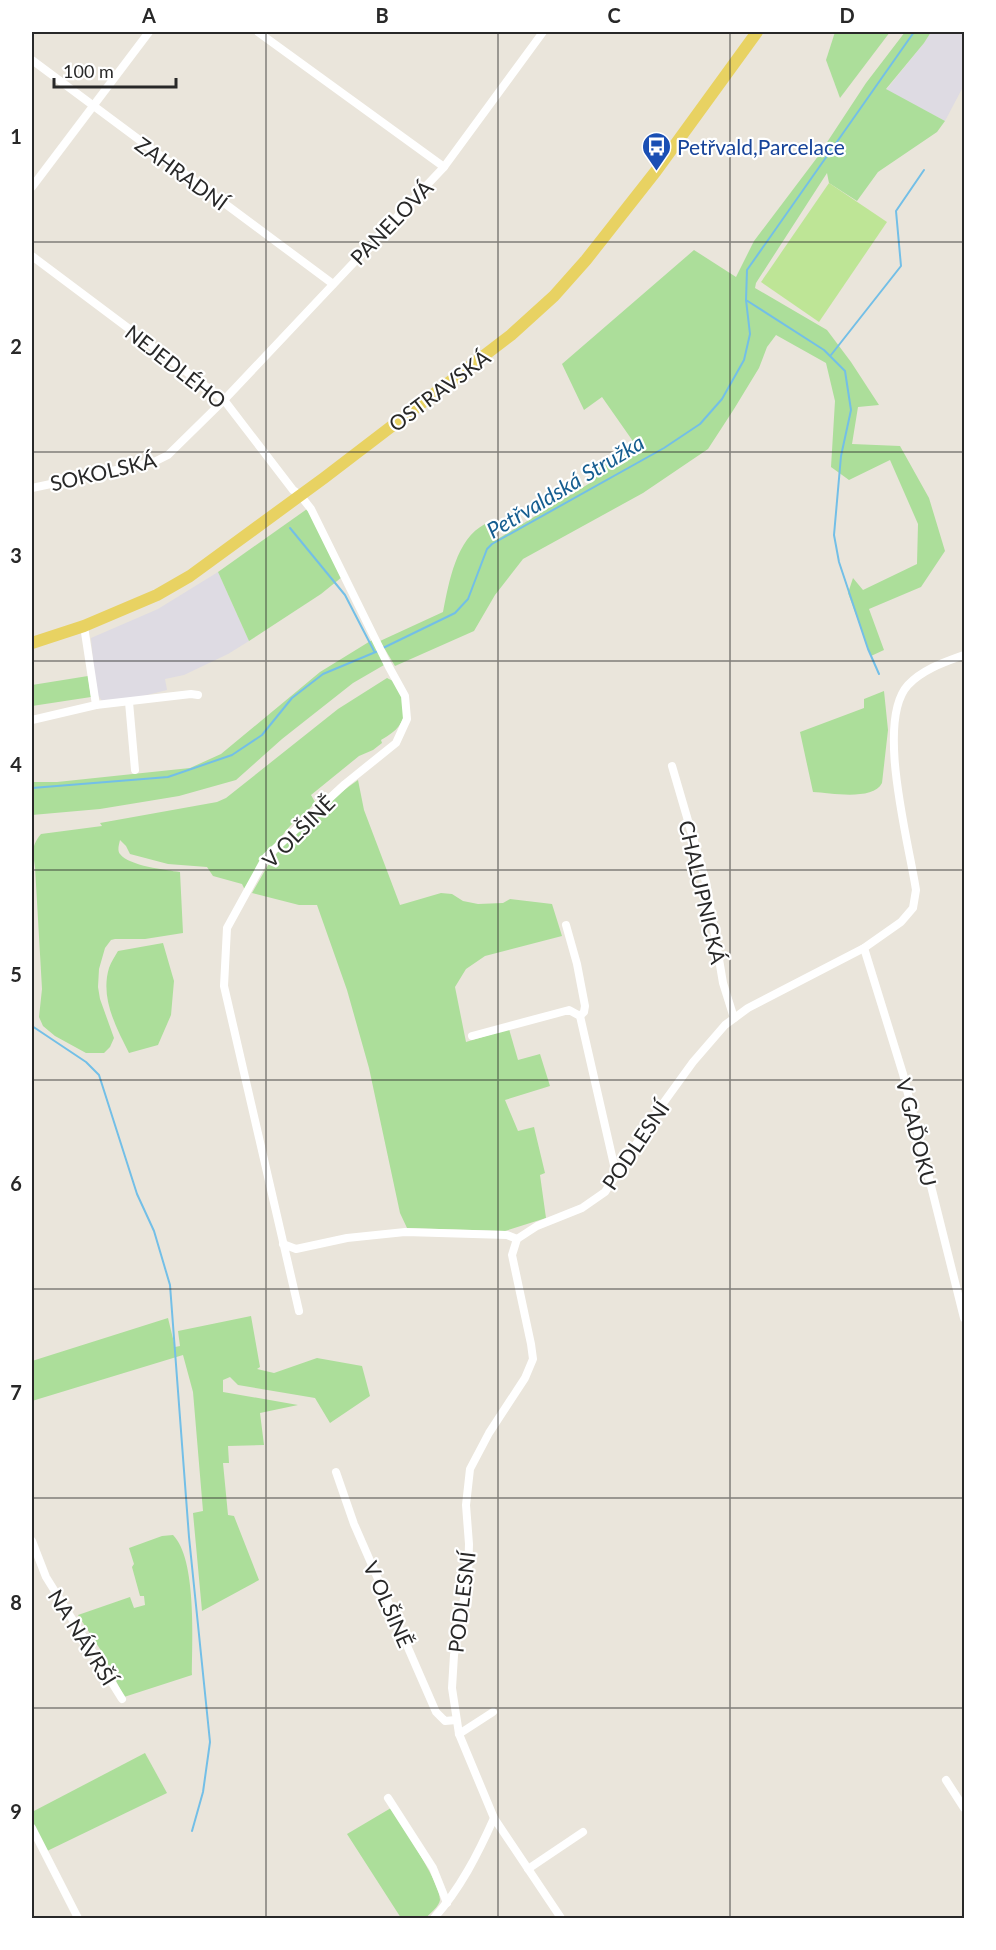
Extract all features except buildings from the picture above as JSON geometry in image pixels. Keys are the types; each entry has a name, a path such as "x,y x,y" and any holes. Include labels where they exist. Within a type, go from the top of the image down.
{"main road":[{"name":"OSTRAVSKÁ","path":"32,643 84,626 157,595 190,576 511,334 554,296 586,260 656,171 757,32"}],"street":[{"path":"32,187 149,32"},
{"path":"258,32 444,167"},
{"name":"PANELOVÁ","path":"224,400 444,167 543,32"},
{"name":"ZAHRADNÍ","path":"32,60 333,284"},
{"name":"NEJEDLÉHO","path":"32,256 224,400 293,490 300,495"},
{"name":"SOKOLSKÁ","path":"32,488 154,462 168,455 224,400"},
{"name":"V OLŠINĚ","path":"299,1311 224,986 227,928 266,857 345,784 396,743 407,719 405,696 311,509 300,495"},
{"path":"84,626 96,705"},
{"name":"PODLESNÍ","path":"561,1918 494,1818 459,1734 452,1688 454,1655 468,1576 469,1544 466,1505 470,1468 489,1432 525,1378 532,1359 531,1344 512,1256 517,1239 537,1226 582,1208 605,1192 659,1109 693,1062 725,1025 748,1008 864,948 902,922 913,908 916,890 894,757 894,720 899,701 907,686 922,673 964,655"},
{"path":"32,720 96,705 198,695"},
{"path":"129,702 135,770"},
{"name":"CHALUPNICKÁ","path":"672,766 706,882 723,983 734,1018"},
{"path":"566,925 577,964 585,1006 580,1016"},
{"name":"V GAĎOKU","path":"864,948 903,1074 964,1318"},
{"path":"472,1036 569,1010 580,1016 614,1165 620,1171"},
{"path":"283,1244 296,1249 347,1238 405,1232 507,1234 517,1239"},
{"name":"V OLŠINĚ","path":"336,1472 354,1524 436,1712 445,1721 456,1720"},
{"name":"NA NÁVRŠÍ","path":"32,1541 46,1577 122,1699"},
{"path":"459,1734 494,1712"},
{"path":"946,1780 964,1808"},
{"path":"388,1798 433,1868 447,1903"},
{"path":"434,1918 447,1903 478,1854 494,1818"},
{"path":"32,1828 78,1918"},
{"path":"528,1869 583,1832"}],"shaded area":[{"path":"931,32 964,32 964,85 945,121 886,90"},
{"path":"218,572 249,641 184,675 165,679 167,690 131,699 103,702 96,693 91,638 158,609"}],"green space":[{"path":"835,32 890,32 840,98 826,60"},
{"path":"905,32 931,32 886,89 945,121 937,132 878,172 857,201 829,183 827,173 756,283 755,288 827,330 879,405 858,407 852,444 900,446 929,498 945,551 921,587 869,609 884,650 871,656 848,593 853,578 863,590 917,564 918,524 890,460 849,480 831,467 835,401 826,363 776,335 767,347 759,368 708,449 643,493 523,559 495,595 474,631 395,666 380,641 443,612 455,562 467,540 475,531 485,524 496,540 595,480 591,471 637,447 602,397 584,410 562,364 694,250 736,277 754,241 816,159 866,83"},
{"path":"829,183 887,222 819,322 761,282"},
{"path":"307,509 342,577 321,594 249,641 218,572"},
{"path":"372,640 384,665 353,683 282,739 236,780 179,796 100,809 32,815 32,782 57,782 190,768 221,754 320,672"},
{"path":"88,676 91,697 32,706 32,685"},
{"path":"387,678 397,683 403,701 404,716 397,729 381,740 382,743 373,750 359,756 311,795 315,802 278,841 246,892 242,884 213,876 207,867 168,864 130,854 120,840 118,847 120,854 131,862 180,872 183,933 145,939 115,939 111,940 105,948 99,969 98,987 114,1038 104,1053 86,1053 55,1036 43,1026 39,1017 42,989 33,853 41,834 102,826 100,823 217,802 226,798 338,709"},
{"path":"884,691 888,730 882,783 877,789 861,794 813,792 800,732 864,708 864,699"},
{"path":"358,780 364,810 400,905 441,893 452,894 463,901 478,904 503,903 510,899 552,904 562,936 485,956 466,969 455,987 466,1042 509,1029 518,1060 540,1054 550,1086 505,1100 518,1131 534,1127 545,1173 540,1175 546,1218 505,1231 407,1228 400,1213 369,1068 347,990 317,905 299,905 252,893 271,860 312,813"},
{"path":"163,943 174,981 171,1015 158,1045 129,1053 108,1001 106,990 109,968 118,951"},
{"path":"251,1316 260,1367 257,1369 274,1373 317,1358 362,1366 370,1396 330,1423 315,1398 238,1385 230,1377 223,1380 223,1392 298,1405 260,1413 264,1445 228,1446 229,1463 223,1463 228,1515 234,1516 259,1580 202,1611 193,1513 203,1511 193,1392 183,1355 32,1401 32,1361 168,1318 175,1347 180,1346 178,1331"},
{"path":"173,1535 181,1547 190,1581 192,1675 124,1697 102,1652 78,1615 130,1597 134,1608 145,1605 144,1596 140,1596 129,1548 162,1536"},
{"path":"145,1753 167,1793 45,1852 32,1824 32,1812"},
{"path":"391,1808 428,1868 439,1892 439,1903 426,1918 401,1918 347,1834"}],"waterway":[{"name":"Petřvaldská Stružka","path":"383,648 455,613 468,599 487,549 492,544 664,448 700,424 722,399 744,360 750,334 746,300 747,270 914,32"},
{"path":"831,355 901,266 896,211 924,170"},
{"path":"746,300 824,350 845,371 851,410 841,456 834,535 839,562 868,649 879,674"},
{"path":"290,528 345,595 374,651"},
{"name":"Petřvaldská Stružka","path":"32,788 168,777 232,755 262,735 292,698 323,674 378,651"},
{"path":"32,1026 86,1062 99,1075 137,1194 154,1231 170,1285 189,1537 210,1742 203,1792 192,1831"}],"place":[{"name":"Petřvald,Parcelace","path":"656,172"}]}
